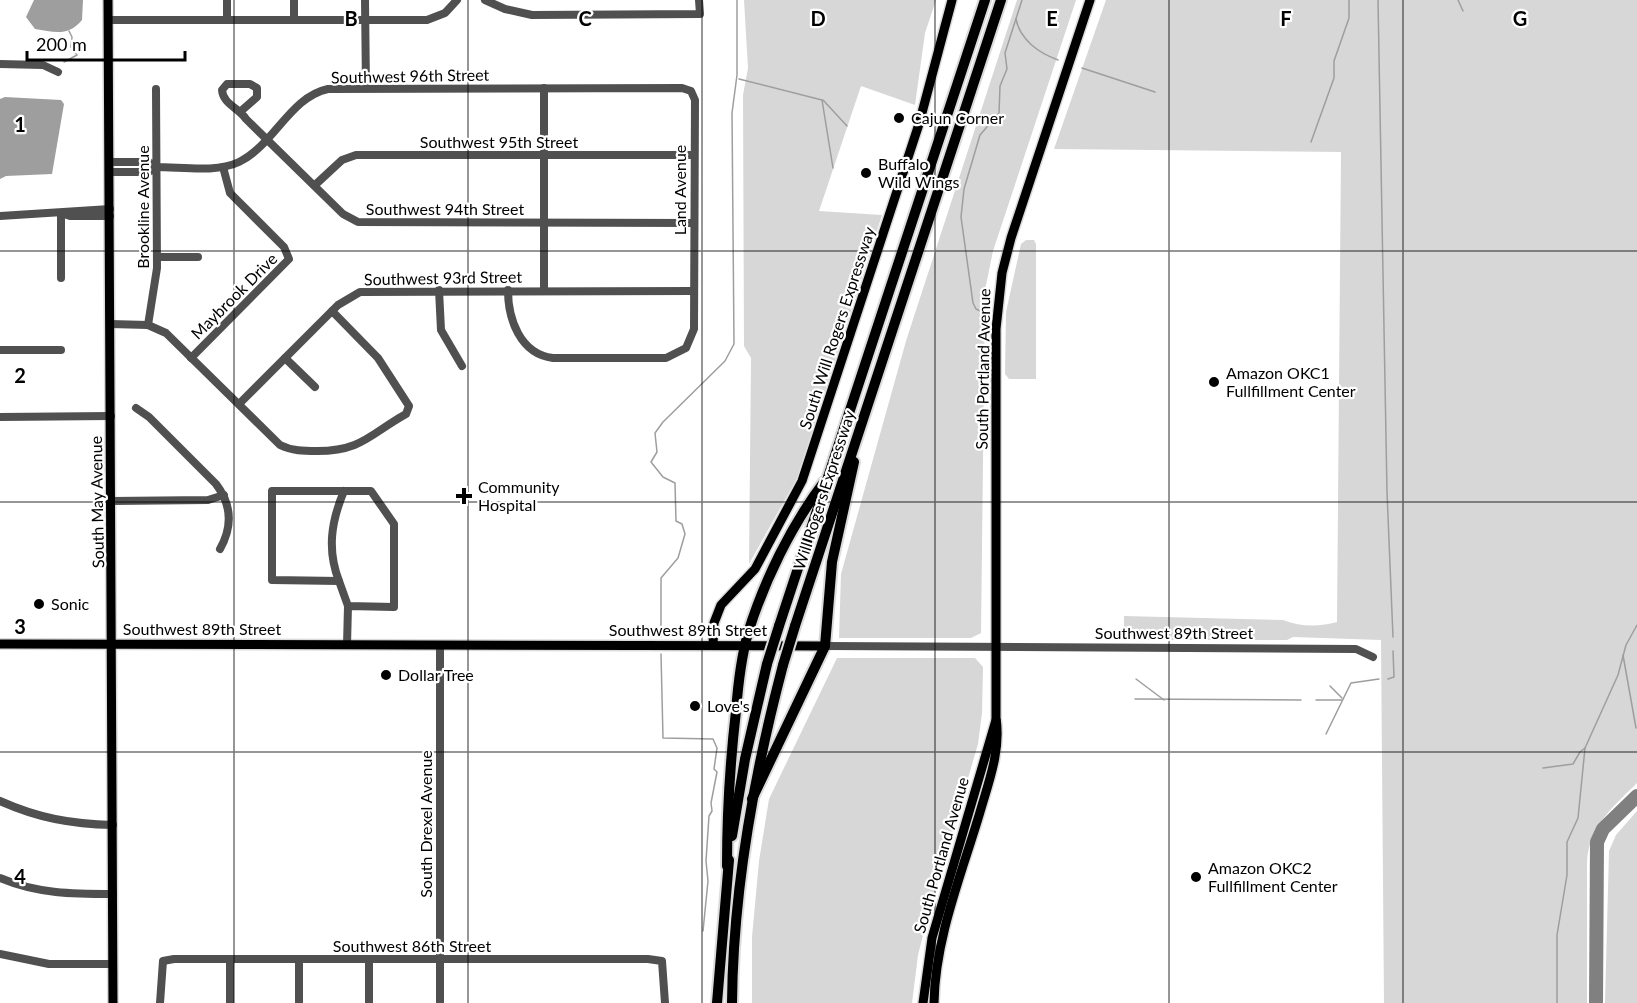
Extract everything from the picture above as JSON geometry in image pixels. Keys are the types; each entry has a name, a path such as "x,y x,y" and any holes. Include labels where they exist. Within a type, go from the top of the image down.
{"highway":[{"name":"Will Rogers Expressway","path":"717,1003 728,867 745,759 767,664 985,0"},
{"name":"Will Rogers Expressway","path":"732,1003 739,900 752,800 783,664 1001,0"},
{"path":"752,800 825,646 832,562 863,417"},
{"path":"728,867 727,800 737,694 745,645 766,583 811,500 829,474"}],"main road":[{"name":"South May Avenue","path":"108,0 113,1003"},
{"name":"South Will Rogers Expressway","path":"714,645 714,623 721,605 755,569 802,481 919,124 952,0"},
{"name":"South Portland Avenue","path":"934,1003 936,971 942,941 999,737 996,718 998,646 996,428 999,291 1011,238 1090,0"},
{"name":"Southwest 89th Street","path":"0,645 825,646"},
{"name":"South Portland Avenue","path":"923,1003 932,938 996,718"}],"street":[{"path":"227,0 227,20"},
{"path":"294,0 294,20"},
{"path":"365,0 366,88"},
{"path":"108,20 434,18 446,13 457,0"},
{"path":"485,0 505,9 532,15 700,14 699,0"},
{"path":"0,64 43,65 58,72"},
{"name":"Southwest 94th Street","path":"242,111 257,97 257,88 250,84 227,84 222,90 223,97 242,111 246,118 347,218 358,222 693,223"},
{"name":"Southwest 96th Street","path":"109,167 149,172 156,167 223,166 243,160 316,93 332,88 682,88 691,91"},
{"path":"544,88 544,290"},
{"name":"Brookline Avenue","path":"148,325 157,257 156,89"},
{"name":"Land Avenue","path":"508,290 510,318 526,344 538,354 558,358 662,358 677,355 686,348 693,336 695,100 691,91"},
{"name":"Southwest 95th Street","path":"315,185 342,160 356,155 694,156"},
{"name":"Maybrook Drive","path":"191,358 289,259 284,247 230,193 223,166"},
{"path":"0,216 61,213 69,210 110,212"},
{"path":"61,213 61,278"},
{"path":"157,257 198,257"},
{"path":"439,290 441,330 462,366"},
{"name":"Southwest 93rd Street","path":"239,404 332,311 348,297 364,291 693,291"},
{"path":"110,324 148,325 166,333 280,445 292,450 337,451 356,446 406,414 409,407 408,400 378,358 332,311"},
{"path":"0,350 61,350"},
{"path":"285,358 315,387"},
{"path":"136,408 149,417 216,484 224,495 230,525 220,549"},
{"path":"0,417 111,416"},
{"path":"339,581 272,580 272,491 371,491 394,524 394,607 348,606"},
{"path":"344,491 333,517 332,536 333,566 348,606 347,645"},
{"path":"112,501 208,500 224,495"},
{"name":"South Drexel Avenue","path":"440,645 440,1003"},
{"name":"Southwest 89th Street","path":"825,646 1356,649 1373,657"},
{"path":"0,801 50,820 113,825"},
{"path":"0,878 26,888 58,894 113,894"},
{"path":"0,954 39,963 113,964"},
{"path":"230,959 230,1003"},
{"name":"Southwest 86th Street","path":"160,1003 163,962 230,959 648,959 662,961 665,1003"},
{"path":"299,959 299,1003"},
{"path":"369,959 369,1003"}],"shaded area":[{"path":"34,0 83,0 82,20 66,31 35,29 26,17"},
{"path":"744,0 936,0 925,33 915,105 861,86 819,211 882,215 797,478 749,564 751,358 744,346 743,95 748,68"},
{"path":"1017,0 1076,0 993,251 985,290 981,633 971,638 839,638 841,574 906,341"},
{"path":"1106,0 1637,0 1637,783 1604,818 1592,838 1589,849 1587,862 1587,1003 1384,1003 1381,640 1293,637 1287,640 1138,640 1124,633 1124,616 1283,620 1310,625 1337,622 1341,152 1054,149"},
{"path":"5,97 61,100 64,104 52,174 6,176 0,179 0,99"},
{"path":"1026,240 1034,240 1036,244 1036,379 1009,379 1005,374 1006,312 1021,244"},
{"path":"837,658 975,658 983,667 982,713 978,744 927,919 918,955 912,1003 752,1003 752,937 759,861 769,799"},
{"path":"1637,811 1637,1003 1605,1003 1609,851 1616,835"}],"waterway":[{"path":"661,637 661,578 678,558 685,534 682,524 676,521 675,483 663,477 651,462 657,452 655,433 663,422 725,361 734,344 732,113 737,75 737,0"},
{"path":"985,313 976,309 973,303 961,217 964,189 980,135 999,113 1000,86 1007,69 1005,53 1022,0"},
{"path":"1311,142 1334,78 1334,61 1349,18 1349,0"},
{"path":"1378,0 1387,492 1393,637"},
{"path":"1458,0 1463,11"},
{"path":"1016,19 1018,27 1031,45 1058,60"},
{"path":"64,62 77,55 71,47 72,37 69,31"},
{"path":"1082,68 1155,92"},
{"path":"739,79 822,100 833,168"},
{"path":"823,100 847,126"},
{"path":"1543,768 1573,764 1585,748 1618,675 1626,645 1637,625"},
{"path":"1388,679 1394,677 1393,651"},
{"path":"661,654 663,738 713,739 717,748 714,769 717,772 711,803 712,811 709,816 706,861 708,881 703,931"},
{"path":"1623,655 1636,728"},
{"path":"1136,679 1164,700"},
{"path":"1326,734 1351,683 1379,679"},
{"path":"1330,686 1342,698"},
{"path":"1135,699 1301,700"},
{"path":"1316,700 1342,700"},
{"path":"1557,1003 1557,935 1567,875 1567,842 1578,818 1585,748"}],"taxiway":[{"path":"1596,1003 1597,842 1603,829 1637,796"}],"place":[{"name":"Cajun Corner","path":"899,118"},
{"name":"Buffalo Wild Wings","path":"866,173"},
{"name":"Amazon OKC1 Fullfillment Center","path":"1214,382"},
{"name":"Community Hospital","path":"464,496"},
{"name":"Sonic","path":"39,604"},
{"name":"Dollar Tree","path":"386,675"},
{"name":"Love's","path":"695,706"},
{"name":"Amazon OKC2 Fullfillment Center","path":"1196,877"}]}
